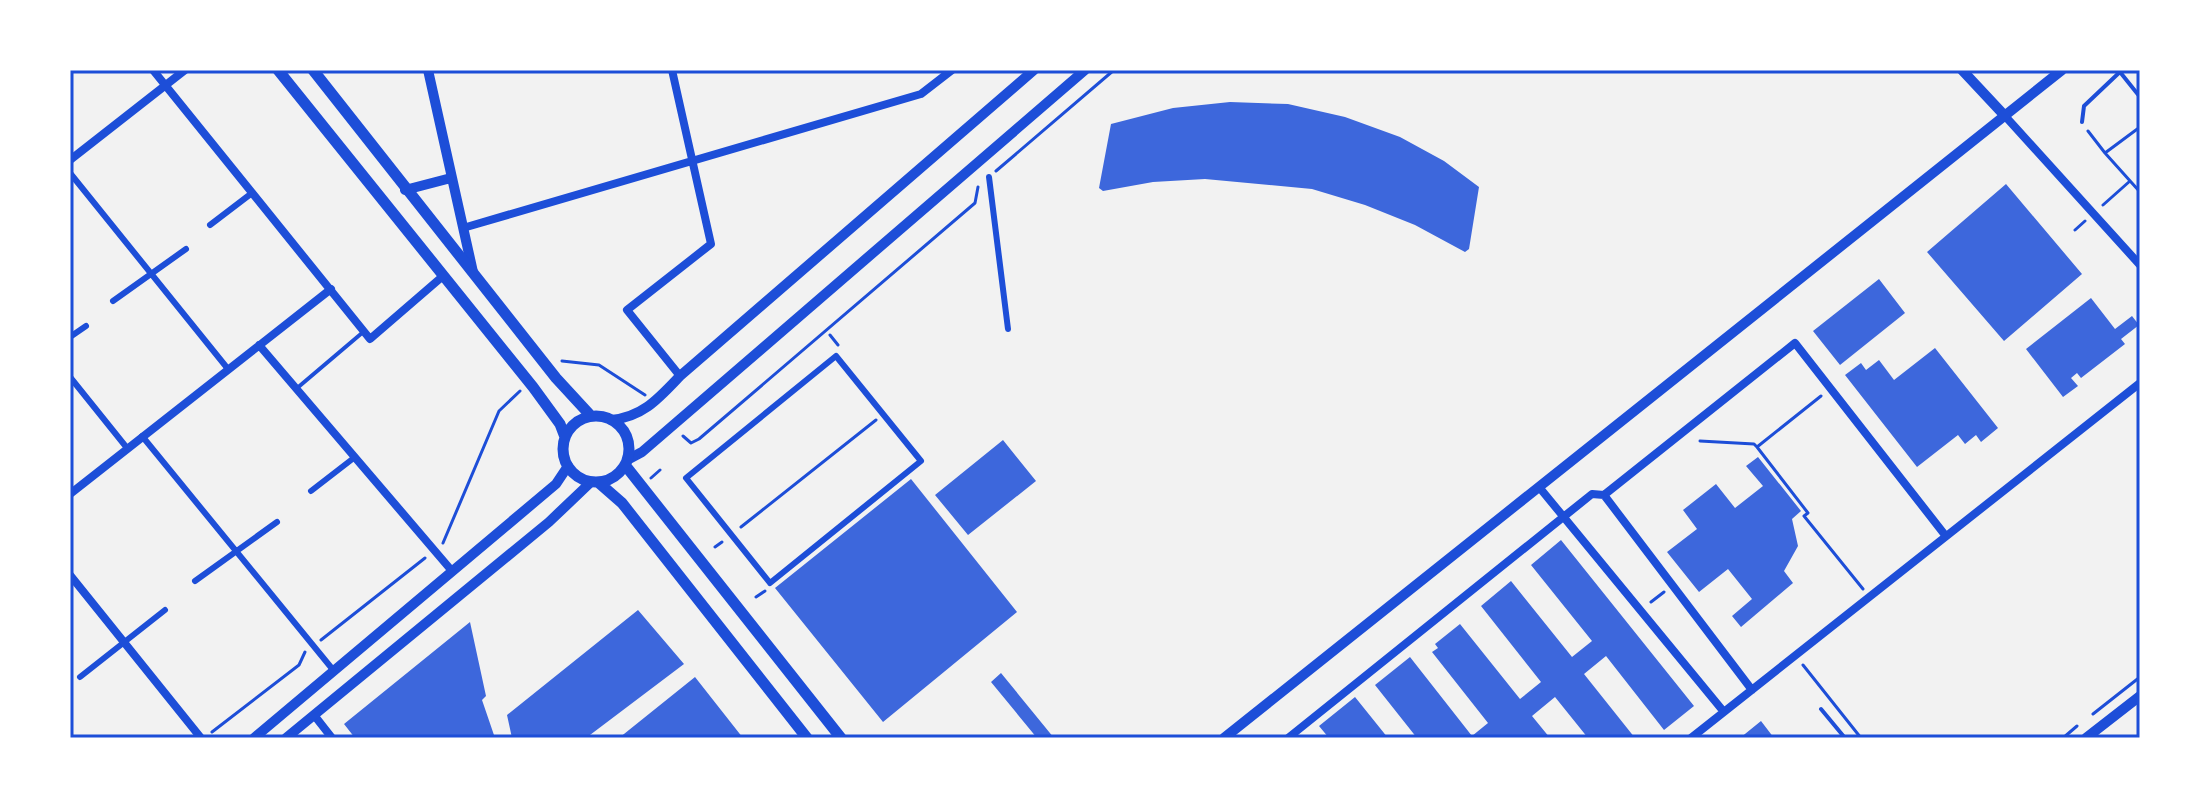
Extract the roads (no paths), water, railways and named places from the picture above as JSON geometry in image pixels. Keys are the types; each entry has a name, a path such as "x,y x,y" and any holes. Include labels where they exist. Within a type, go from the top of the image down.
{"main road":[{"path":"278,70 533,387 560,424 565,437"},
{"path":"313,70 574,400 591,416 611,420 627,436 626,463 614,477 595,482"},
{"path":"591,416 573,425 565,437 563,452 568,466 578,477 595,482 622,503 807,738"},
{"path":"626,463 841,738"}],"street":[{"path":"153,70 370,339 443,276"},
{"path":"70,160 185,70"},
{"path":"428,70 473,274"},
{"path":"672,70 711,244 627,310 680,376"},
{"path":"463,228 921,94 940,74 952,70"},
{"path":"611,420 637,415 1034,70"},
{"path":"626,463 1085,70"},
{"path":"1962,70 2140,265"},
{"path":"1224,738 2062,70"},
{"path":"70,173 228,369"},
{"path":"989,177 1008,329"},
{"path":"405,190 451,178"},
{"path":"210,225 252,193"},
{"path":"113,301 186,249"},
{"path":"70,494 331,289"},
{"path":"70,337 86,326"},
{"path":"1288,738 1592,494 1604,495 1795,343 1945,535"},
{"path":"259,345 452,571"},
{"path":"836,356 921,461 770,583 731,535 686,478 836,356"},
{"path":"70,377 127,448"},
{"path":"1691,738 2140,383"},
{"path":"142,436 334,671"},
{"path":"311,491 355,457"},
{"path":"254,738 556,484 568,466"},
{"path":"286,738 595,482"},
{"path":"1539,487 1724,712"},
{"path":"1604,495 1752,690"},
{"path":"195,581 277,522"},
{"path":"70,575 201,738"},
{"path":"80,677 165,610"},
{"path":"2086,738 2140,696"},
{"path":"314,715 332,738"}],"lane":[{"path":"2082,122 2084,106 2121,71 2140,97"},
{"path":"296,389 364,331"},
{"path":"1821,709 1845,738"}]}
